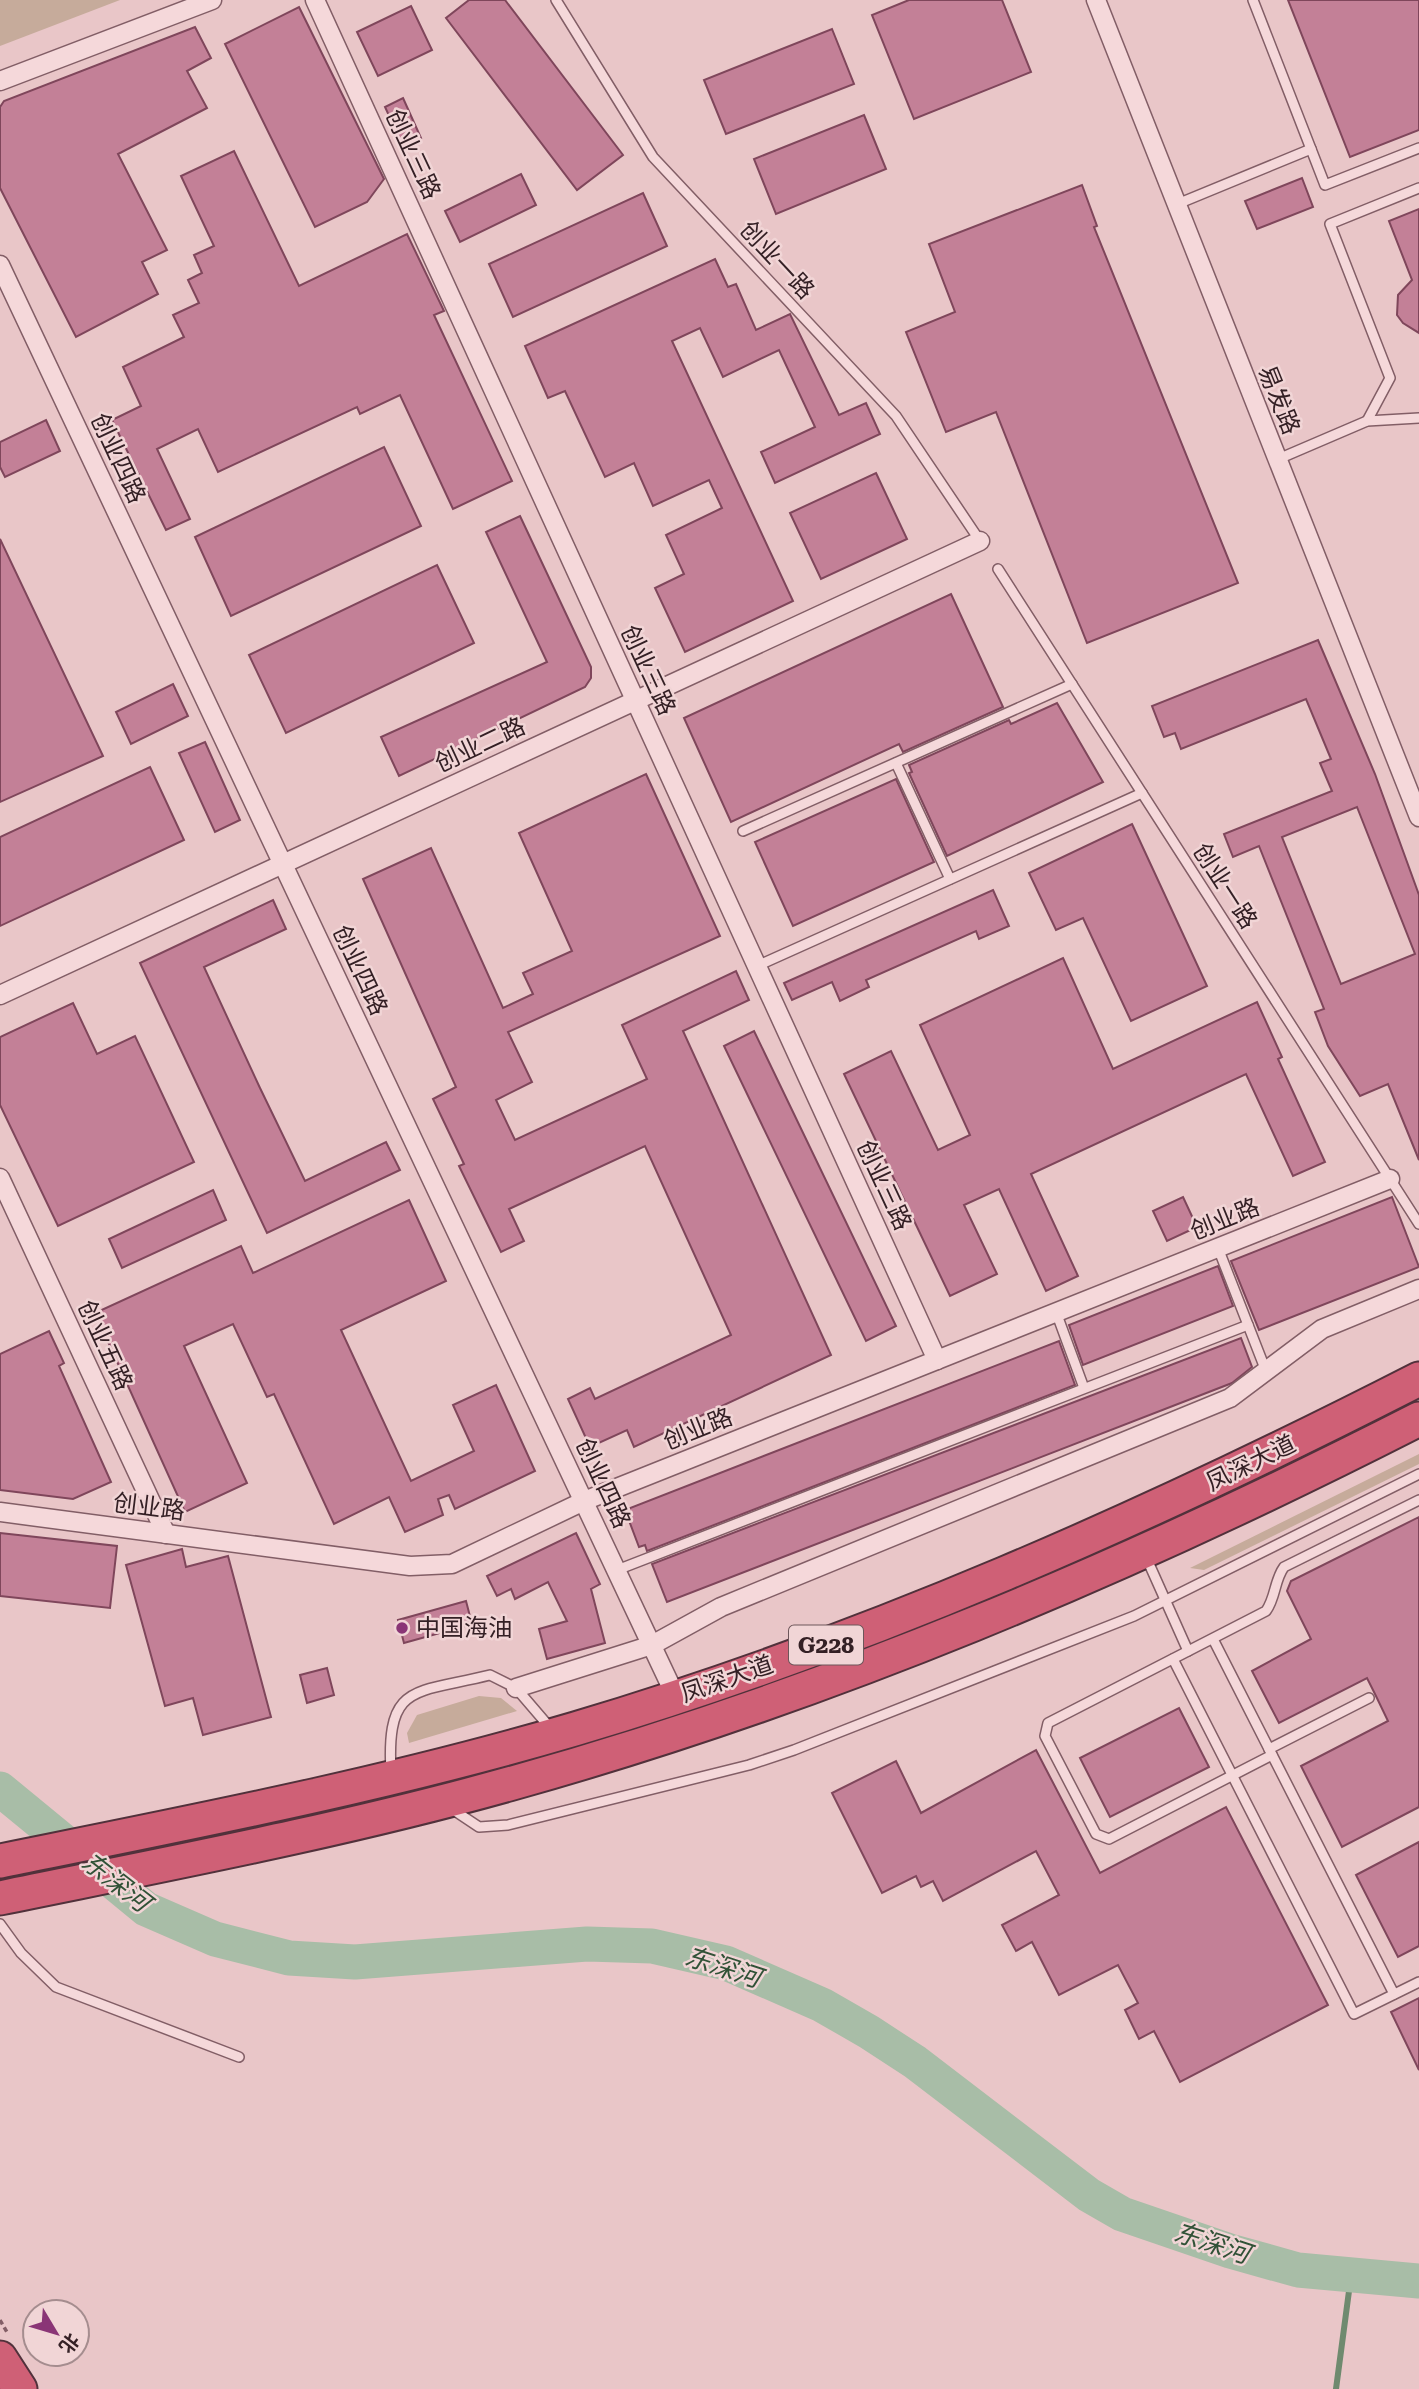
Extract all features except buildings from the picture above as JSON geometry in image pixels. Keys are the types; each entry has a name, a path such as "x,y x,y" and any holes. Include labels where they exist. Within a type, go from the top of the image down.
{"highway":[{"name":"凤深大道","path":"0,1861 201,1821 391,1779 555,1734 676,1697 821,1647 1017,1570 1211,1484 1419,1379"},
{"name":"凤深大道","path":"3,1906 445,1801 661,1738 810,1688 1006,1612 1144,1552 1419,1419"},
{"path":"0,2358 20,2389"}],"street":[{"path":"0,81 212,0"},
{"name":"创业三路","path":"315,0 937,1360"},
{"name":"易发路","path":"1096,0 1419,817"},
{"name":"创业四路","path":"0,265 676,1697"},
{"name":"创业二路","path":"0,995 980,541"},
{"name":"创业五路","path":"0,1178 166,1534"},
{"name":"创业路","path":"0,1512 430,1567 452,1564 584,1501 1390,1179"},
{"path":"516,1688 652,1645 720,1607 1230,1398 1322,1329 1419,1289"}],"lane":[{"name":"创业一路","path":"555,0 653,157 896,416 980,541"},
{"path":"1253,0 1325,185 1419,148"},
{"path":"1175,205 1311,149"},
{"path":"1367,421 1390,379 1329,224 1419,188"},
{"path":"1276,460 1367,421 1419,418"},
{"name":"创业一路","path":"998,569 1419,1224"},
{"path":"743,831 1072,684"},
{"path":"896,762 950,879"},
{"path":"757,966 1142,793"},
{"path":"1218,1248 1266,1371"},
{"path":"1056,1312 1084,1388"},
{"path":"617,1570 1248,1325"},
{"path":"445,1801 470,1823 498,1827 749,1765 794,1750 1096,1631 1165,1600 1419,1474"},
{"path":"1370,1698 1232,1775 1109,1839 1096,1834 1045,1736 1048,1723 1266,1611 1273,1601 1276,1577 1284,1567 1419,1500"},
{"path":"1144,1552 1188,1651"},
{"path":"1213,1639 1394,1994"},
{"path":"1172,1659 1354,2014 1419,1982"},
{"path":"391,1779 389,1737 393,1714 409,1695 490,1675 516,1688 555,1734"},
{"path":"3,1906 20,1953 56,1987 239,2057"}],"shaded area":[{"path":"0,0 120,0 0,46"},
{"path":"1419,1454 1419,1464 1204,1570 1190,1568"},
{"path":"479,1696 501,1698 517,1711 409,1743 407,1733 417,1715"}],"waterway":[{"name":"东深河","path":"0,1789 146,1909 215,1939 289,1958 355,1962 587,1944 652,1946 726,1963 822,2005 869,2032 915,2062 1089,2195 1122,2214 1230,2251 1298,2270 1419,2281"},
{"path":"1336,2389 1351,2276"}],"place":[{"name":"中国海油","path":"402,1628"}]}
